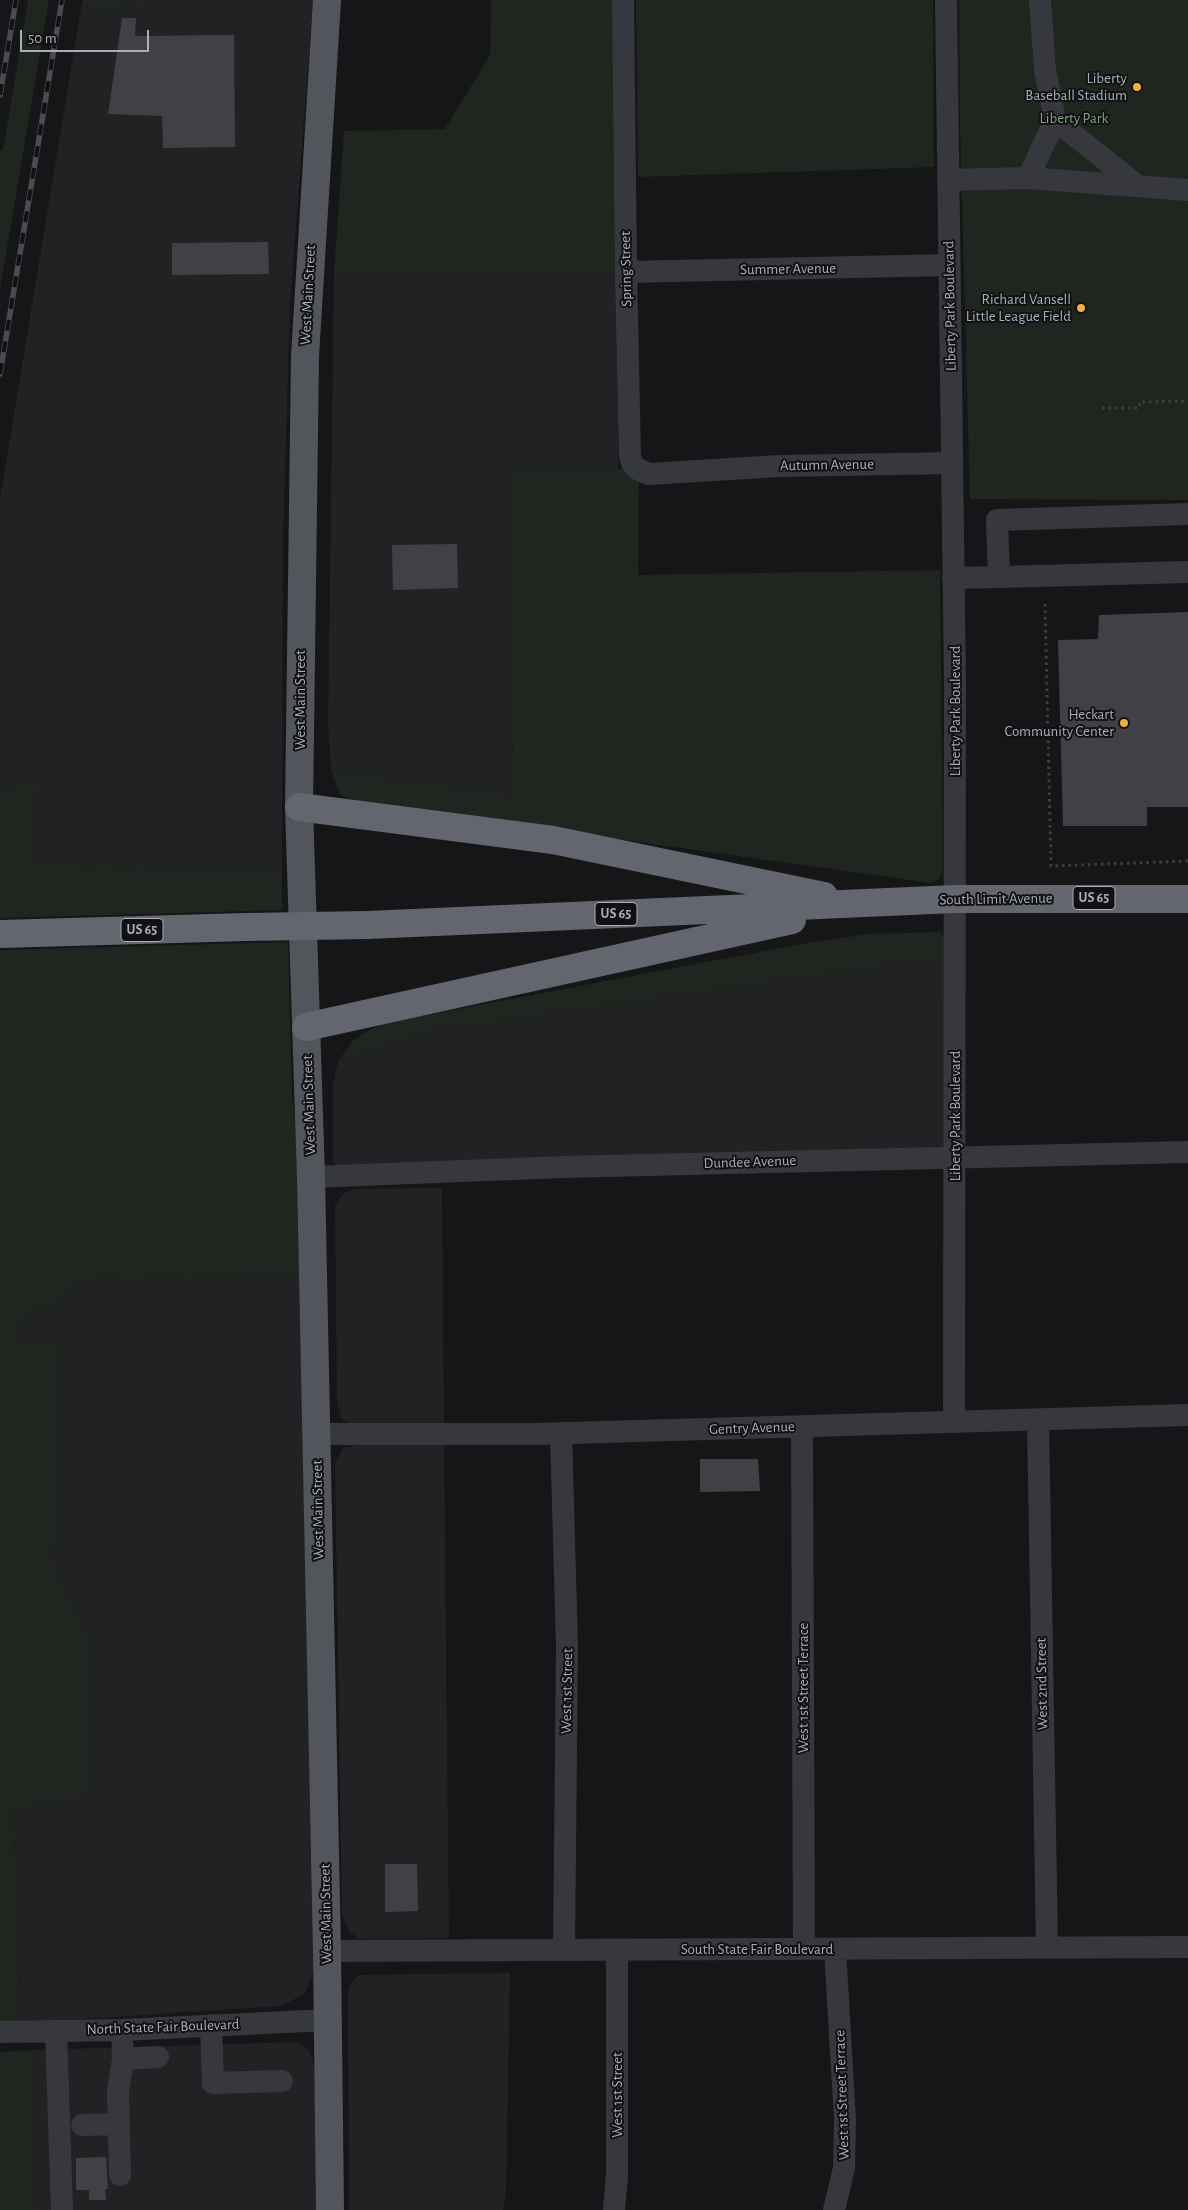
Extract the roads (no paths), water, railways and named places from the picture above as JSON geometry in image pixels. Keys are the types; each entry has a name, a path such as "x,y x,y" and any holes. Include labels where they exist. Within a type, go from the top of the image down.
{"highway":[{"path":"299,807 553,840 865,904"},
{"name":"South Limit Avenue","path":"865,904 955,899 1188,899"},
{"path":"306,1027 865,904"},
{"name":"US 65","path":"0,934 368,924 865,904"}],"main road":[{"name":"West Main Street","path":"327,0 305,356 299,807 311,1178 327,1951 330,2210"}],"street":[{"name":"Spring Street","path":"623,0 630,456 632,463 637,469 649,474 702,470"},
{"name":"Liberty Park Boulevard","path":"946,0 955,899 954,1422"},
{"path":"1028,178 1055,120 1045,70 1040,0"},
{"path":"1055,120 1138,186"},
{"path":"948,180 1028,178 1188,190"},
{"name":"Summer Avenue","path":"626,272 949,265"},
{"name":"Autumn Avenue","path":"702,470 779,466 952,463"},
{"path":"1000,576 997,520 1188,514"},
{"path":"953,578 1188,572"},
{"name":"Dundee Avenue","path":"311,1178 564,1167 1188,1152"},
{"name":"Gentry Avenue","path":"316,1434 562,1433 1188,1415"},
{"name":"West 2nd Street","path":"1038,1420 1047,1948"},
{"name":"West 1st Street Terrace","path":"802,1426 804,1949"},
{"name":"West 1st Street","path":"562,1433 568,1646 564,1950"},
{"name":"South State Fair Boulevard","path":"327,1951 1188,1947"},
{"name":"West 1st Street Terrace","path":"835,1949 844,2120 844,2168 836,2203"},
{"name":"West 1st Street","path":"614,2210 617,2175 617,1950"},
{"name":"North State Fair Boulevard","path":"0,2032 122,2030 327,2020"},
{"path":"211,2025 213,2083 282,2081"},
{"path":"120,2175 118,2092 123,2059 122,2030"},
{"path":"56,2031 62,2210"},
{"path":"123,2059 158,2057"},
{"path":"82,2125 118,2124"},
{"path":"836,2203 854,2210"}],"railway":[{"path":"0,95 16,0"},
{"path":"0,374 62,0"}],"place":[{"name":"Liberty Baseball Stadium","path":"1137,87"},
{"name":"Richard Vansell Little League Field","path":"1081,308"},
{"name":"Heckart Community Center","path":"1124,723"}],"park label":[{"name":"Liberty Park","path":"1074,118"}]}
